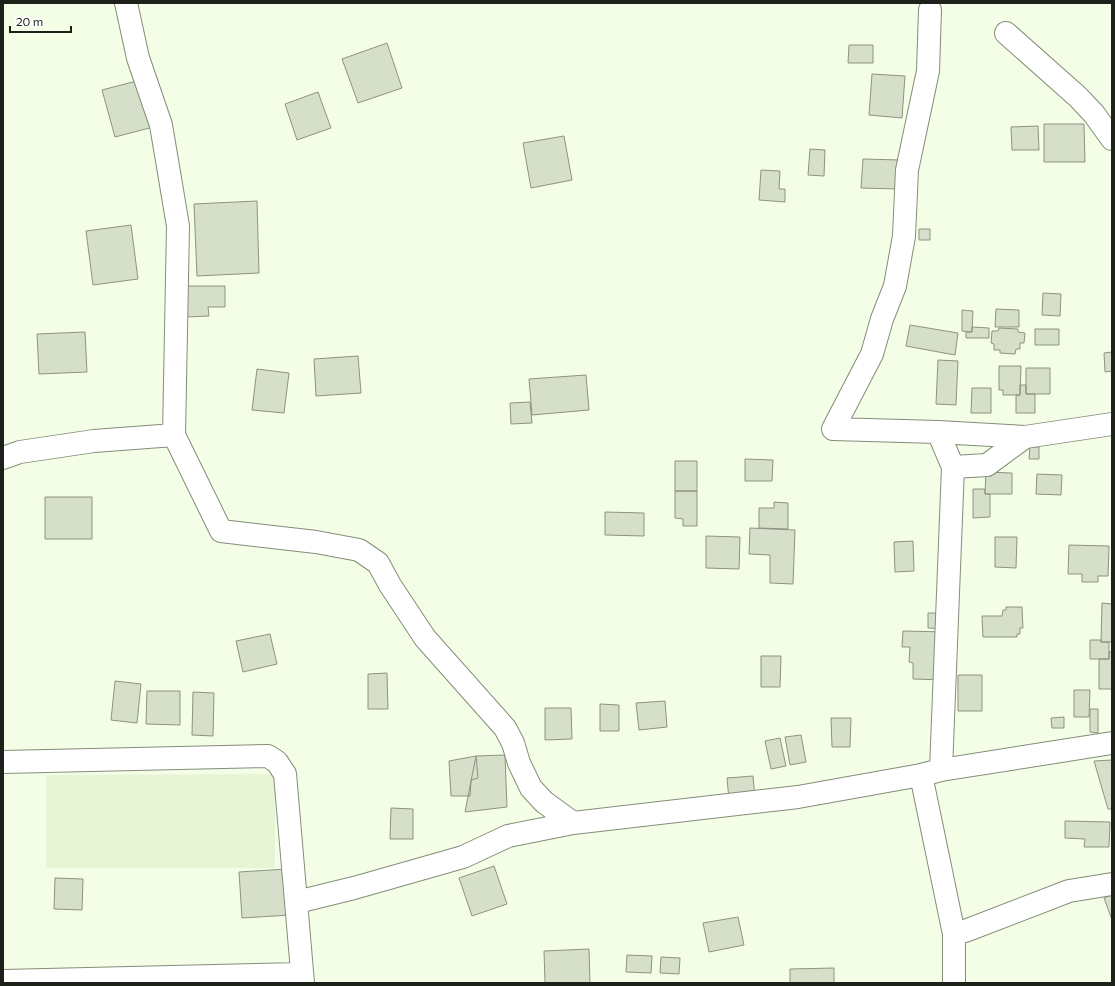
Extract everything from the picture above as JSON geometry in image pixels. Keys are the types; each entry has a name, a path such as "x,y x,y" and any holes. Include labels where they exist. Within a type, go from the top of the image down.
{"street":[{"path":"126,3 138,58 161,124 178,226 174,435 221,531 316,542 360,550 378,563 390,585 425,638 505,728 513,743 519,763 531,788 544,802 574,823"},
{"path":"930,10 928,71 908,170 904,236 895,286 882,319 872,354 833,429 938,432 1025,437 1112,424"},
{"path":"1006,33 1078,97 1094,114 1112,139"},
{"path":"938,432 953,467 931,773 954,934 954,983"},
{"path":"3,458 20,452 94,441 174,435"},
{"path":"953,467 987,465 1025,437"},
{"path":"297,902 354,888 463,857 508,836 574,823 798,797 1112,743"},
{"path":"3,762 268,756 278,762 285,774 297,902 302,978 3,982"},
{"path":"954,934 1069,891 1112,884"}],"shaded area":[{"path":"275,774 275,868 46,868 46,775"}],"building":[{"path":"387,43 402,88 358,103 342,59"},
{"path":"849,45 873,45 873,63 848,63"},
{"path":"872,74 905,76 902,118 869,115"},
{"path":"148,78 161,125 115,137 102,90"},
{"path":"318,92 331,128 297,140 285,104"},
{"path":"1044,124 1084,124 1085,162 1044,162"},
{"path":"1038,126 1039,150 1012,150 1011,127"},
{"path":"564,136 572,180 531,188 523,143"},
{"path":"810,149 825,150 824,176 808,175"},
{"path":"863,159 900,160 898,189 861,188"},
{"path":"761,170 780,171 779,189 785,189 785,202 759,200"},
{"path":"257,201 259,273 197,276 194,204"},
{"path":"131,225 138,279 93,285 86,231"},
{"path":"919,229 930,229 930,240 919,240"},
{"path":"184,286 225,286 225,307 208,307 209,316 185,317"},
{"path":"1043,293 1061,294 1060,316 1042,315"},
{"path":"996,309 1019,310 1019,327 995,327"},
{"path":"962,310 973,311 972,332 962,331"},
{"path":"910,325 958,333 955,355 906,346"},
{"path":"972,327 989,328 989,338 966,338 966,332 972,332"},
{"path":"999,328 1018,329 1018,332 1025,333 1024,343 1020,343 1020,349 1016,349 1015,354 1000,353 1000,350 994,350 994,344 991,343 992,331 998,331"},
{"path":"1035,329 1059,329 1059,345 1035,345"},
{"path":"85,332 87,372 39,374 37,334"},
{"path":"1112,352 1112,371 1105,372 1104,353"},
{"path":"358,356 361,393 316,396 314,359"},
{"path":"938,360 958,361 956,405 936,404"},
{"path":"999,366 1021,366 1020,395 1003,395 1003,390 999,390"},
{"path":"1026,368 1050,368 1050,394 1026,394"},
{"path":"257,369 289,373 284,413 252,410"},
{"path":"586,375 589,410 532,415 529,379"},
{"path":"1020,385 1026,385 1026,394 1035,394 1035,413 1016,413 1016,395 1020,395"},
{"path":"972,388 991,388 991,413 971,413"},
{"path":"530,402 532,423 511,424 510,403"},
{"path":"1030,447 1039,447 1039,459 1029,459"},
{"path":"745,459 773,460 772,481 745,481"},
{"path":"675,461 697,461 697,491 675,491"},
{"path":"986,472 1012,473 1012,494 985,494"},
{"path":"1037,474 1062,475 1061,495 1036,494"},
{"path":"973,489 985,489 985,494 990,494 990,517 973,518"},
{"path":"675,491 697,491 697,526 683,526 683,519 675,518"},
{"path":"45,497 92,497 92,539 45,539"},
{"path":"774,502 788,503 788,529 759,528 759,508 774,508"},
{"path":"605,512 644,513 644,536 605,535"},
{"path":"750,528 795,530 793,584 770,583 770,555 749,554"},
{"path":"706,536 740,537 739,569 706,568"},
{"path":"995,537 1017,537 1016,568 995,567"},
{"path":"913,541 914,571 895,572 894,542"},
{"path":"1069,545 1109,546 1108,576 1098,576 1098,582 1082,582 1082,574 1068,574"},
{"path":"1102,603 1112,604 1112,642 1101,642"},
{"path":"1006,607 1022,607 1023,628 1020,628 1020,634 1017,634 1017,637 983,637 982,616 1002,616 1003,610 1006,610"},
{"path":"928,613 950,613 950,629 928,628"},
{"path":"903,631 947,632 946,680 913,679 913,663 909,662 910,647 902,647"},
{"path":"270,634 277,664 243,672 236,641"},
{"path":"1090,640 1109,642 1109,659 1090,659"},
{"path":"1109,652 1112,652 1112,689 1099,689 1099,659 1109,659"},
{"path":"761,656 781,656 780,687 761,687"},
{"path":"387,673 388,709 368,709 368,674"},
{"path":"958,675 982,675 982,711 958,711"},
{"path":"115,681 141,684 137,723 111,720"},
{"path":"1074,690 1090,690 1089,717 1074,717"},
{"path":"147,691 180,691 180,725 146,724"},
{"path":"193,692 214,693 213,736 192,735"},
{"path":"665,701 667,727 639,730 636,703"},
{"path":"600,704 619,705 619,731 600,731"},
{"path":"545,708 571,708 572,739 545,740"},
{"path":"1090,709 1098,709 1098,733 1090,732"},
{"path":"1064,717 1064,728 1052,728 1051,718"},
{"path":"831,718 851,718 850,747 832,747"},
{"path":"801,735 806,762 790,765 785,737"},
{"path":"780,738 786,766 771,769 765,741"},
{"path":"505,755 507,807 465,812 476,756"},
{"path":"476,756 478,778 471,780 470,796 451,796 449,761"},
{"path":"1112,760 1112,809 1108,809 1094,761"},
{"path":"753,776 755,798 729,800 727,778"},
{"path":"391,808 413,809 413,839 390,839"},
{"path":"1065,821 1110,822 1109,847 1084,847 1085,839 1065,838"},
{"path":"494,866 507,904 472,916 459,878"},
{"path":"287,869 290,915 242,918 239,872"},
{"path":"55,878 83,879 82,910 54,909"},
{"path":"1112,895 1112,920 1104,898"},
{"path":"738,917 744,945 709,952 703,923"},
{"path":"589,949 590,983 545,983 544,951"},
{"path":"627,955 652,956 651,973 626,972"},
{"path":"661,957 680,958 679,974 660,973"},
{"path":"834,968 834,983 790,983 790,969"}]}
